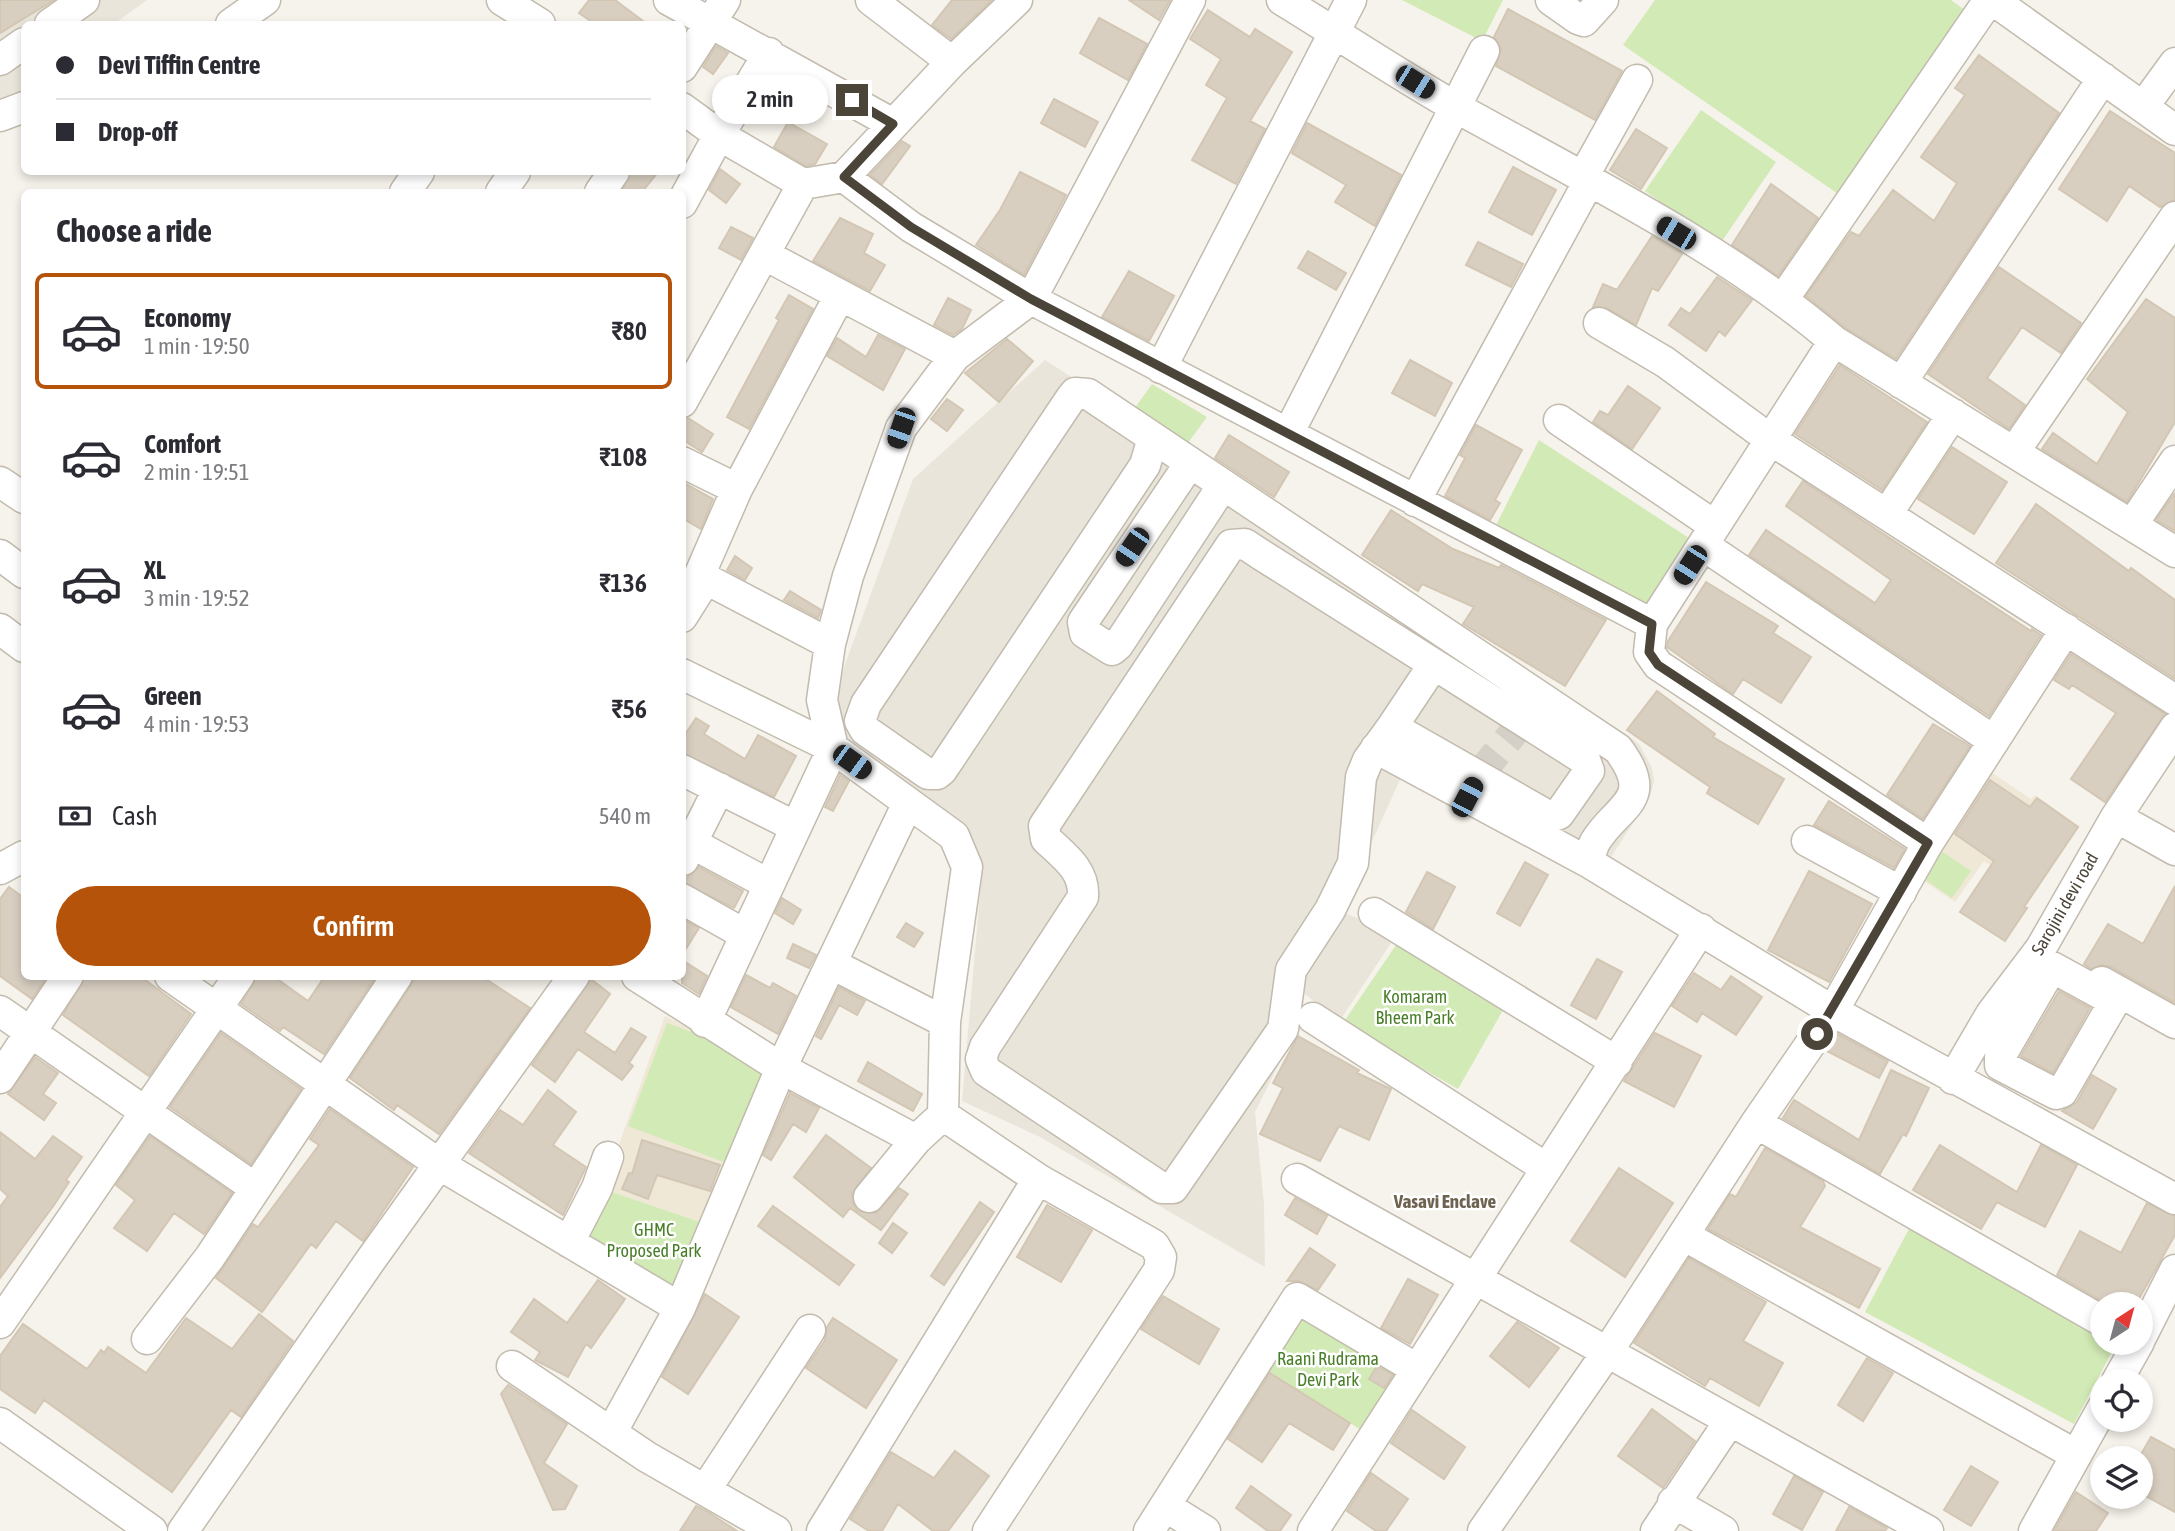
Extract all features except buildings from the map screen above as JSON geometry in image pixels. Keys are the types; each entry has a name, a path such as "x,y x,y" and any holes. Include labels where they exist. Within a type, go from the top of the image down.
{"street":[{"path":"54,21 84,0"},
{"path":"235,21 265,0"},
{"path":"669,0 718,11 769,53 893,124"},
{"path":"686,111 719,135 803,184 844,177 952,62 1017,0"},
{"path":"705,1021 833,748 822,699 830,644 848,576 901,428 955,356 1031,299 1190,0"},
{"path":"1282,0 1456,107 1586,179 1784,298 1834,341 2175,552"},
{"path":"1161,368 1351,0"},
{"path":"1550,0 1584,21 1603,0"},
{"path":"1784,298 1991,0 2175,130"},
{"path":"888,5 952,62"},
{"path":"686,61 718,11"},
{"path":"0,60 21,45"},
{"path":"1289,432 1484,51"},
{"path":"686,197 719,135 769,53"},
{"path":"2143,107 2175,63"},
{"path":"1901,383 2103,78"},
{"path":"1415,502 1637,80"},
{"path":"844,177 911,227 1031,299 1652,624"},
{"path":"686,395 803,184"},
{"path":"2014,453 2175,217"},
{"path":"765,255 955,356"},
{"path":"686,605 696,574 737,489 840,295"},
{"path":"1599,323 1665,362 1771,440 2175,700"},
{"path":"1834,341 1652,624 1649,652 1658,665 1928,843"},
{"path":"1158,441 1145,466 942,770 937,774 928,774 865,730 860,721 866,704 1071,398 1076,393 1087,394 1158,441 1223,485 1541,695 1618,749 1633,780 1631,800 1595,842 1588,862"},
{"path":"1887,514 1953,414"},
{"path":"1559,420 1709,536 1994,741"},
{"path":"2132,525 2175,461"},
{"path":"1190,463 1083,622 1085,633 1100,645 1112,650 1118,645 1223,485"},
{"path":"686,464 737,489"},
{"path":"0,482 21,496"},
{"path":"1434,664 1384,737 1361,777 1353,863 1330,910 1291,970 1283,1029 1173,1188 1162,1188 986,1071 981,1059 985,1047 1083,897 1083,886 1075,867 1046,839 1044,826 1231,545 1245,544 1434,664 1590,766 1564,810 1550,817 1472,786"},
{"path":"0,555 21,571"},
{"path":"696,574 830,644"},
{"path":"0,629 21,645"},
{"path":"1483,1531 1685,1236 1756,1123 1833,1011 1928,843 2066,629"},
{"path":"686,676 833,748 954,836 967,867 945,1022 943,1115 916,1140 869,1197"},
{"path":"1522,721 1541,695"},
{"name":"Sarojini devi road","path":"1953,1079 1992,1014 2041,959 2116,817 2175,728"},
{"path":"1384,737 1472,786 1588,862 1833,1011 2175,1199"},
{"path":"686,772 796,827"},
{"path":"686,845 719,788"},
{"path":"611,1433 680,1308 781,1068 908,803"},
{"path":"2116,817 2175,850"},
{"path":"1807,841 1901,892"},
{"path":"686,847 768,884"},
{"path":"686,901 744,934"},
{"path":"1374,913 1618,1062"},
{"path":"1313,1531 1415,1368 1618,1062 1701,929"},
{"path":"2117,997 2066,1087 2056,1094 2005,1068 1999,1061 2041,959 2175,1024"},
{"path":"832,964 945,1022"},
{"path":"0,1078 65,980"},
{"path":"176,980 442,1166 680,1308"},
{"path":"0,1323 236,980"},
{"path":"147,1339 210,1257 394,980"},
{"path":"183,1531 370,1262 442,1166 572,980"},
{"path":"643,980 781,1068 916,1140"},
{"path":"0,1011 255,1188"},
{"path":"1313,1018 1546,1168"},
{"path":"943,1115 1038,1179 1154,1245 1161,1257 1158,1270 988,1531"},
{"path":"1756,1123 2090,1314"},
{"path":"569,1241 597,1188 608,1157"},
{"path":"822,1531 1038,1179"},
{"path":"1297,1179 1928,1531"},
{"path":"1685,1236 2076,1455"},
{"path":"2153,1313 2175,1270"},
{"path":"1149,1531 1297,1298 1415,1368"},
{"path":"706,1489 810,1330"},
{"path":"512,1366 647,1457 776,1531"},
{"path":"1656,1531 1729,1422"},
{"path":"0,1423 152,1531"},
{"path":"2034,1531 2090,1430"},
{"path":"1673,1502 1723,1531"},
{"path":"1165,1506 1205,1531"}],"shaded area":[{"path":"0,0 147,0 118,21 21,21 21,92 0,108"},
{"path":"1045,360 1626,734 1639,744 1652,768 1654,781 1650,797 1611,857 1414,749 1343,905 1347,914 1397,934 1339,1022 1294,985 1301,1010 1288,1046 1255,1112 1264,1204 1265,1267 1040,1137 962,1101 981,882 972,845 850,752 833,697 913,479"},
{"path":"1991,772 2031,799 2035,795 2079,826 2033,894 1984,861 1955,902 1919,878"},
{"path":"665,1016 765,1066 703,1223 603,1189"}],"green space":[{"path":"1402,0 1503,0 1482,41"},
{"path":"1655,0 1951,0 1969,13 1841,196 1623,45"},
{"path":"1701,110 1776,162 1720,244 1645,191"},
{"path":"1152,384 1207,417 1185,447 1132,412"},
{"path":"1539,440 1692,540 1645,614 1492,533"},
{"path":"1941,851 1971,871 1952,898 1923,878"},
{"name":"Komaram Bheem Park","path":"1400,939 1506,1005 1458,1089 1343,1023"},
{"path":"667,1023 768,1060 729,1164 628,1126"},
{"name":"GHMC Proposed Park","path":"603,1189 703,1223 670,1291 585,1236"},
{"path":"1910,1227 2090,1322 2090,1355 2110,1355 2103,1369 2090,1369 2090,1393 2074,1424 1865,1312"},
{"name":"Raani Rudrama Devi Park","path":"1297,1310 1396,1373 1361,1430 1262,1367"}],"tunnel":[{"path":"1478,776 1523,721"}],"district":[{"name":"Vasavi Enclave","path":"1445,1201"}],"route":[{"path":"852,100 893,124 844,177 911,227 1031,299 1652,624 1649,652 1658,665 1928,843 1833,1011 1817,1034"}]}
